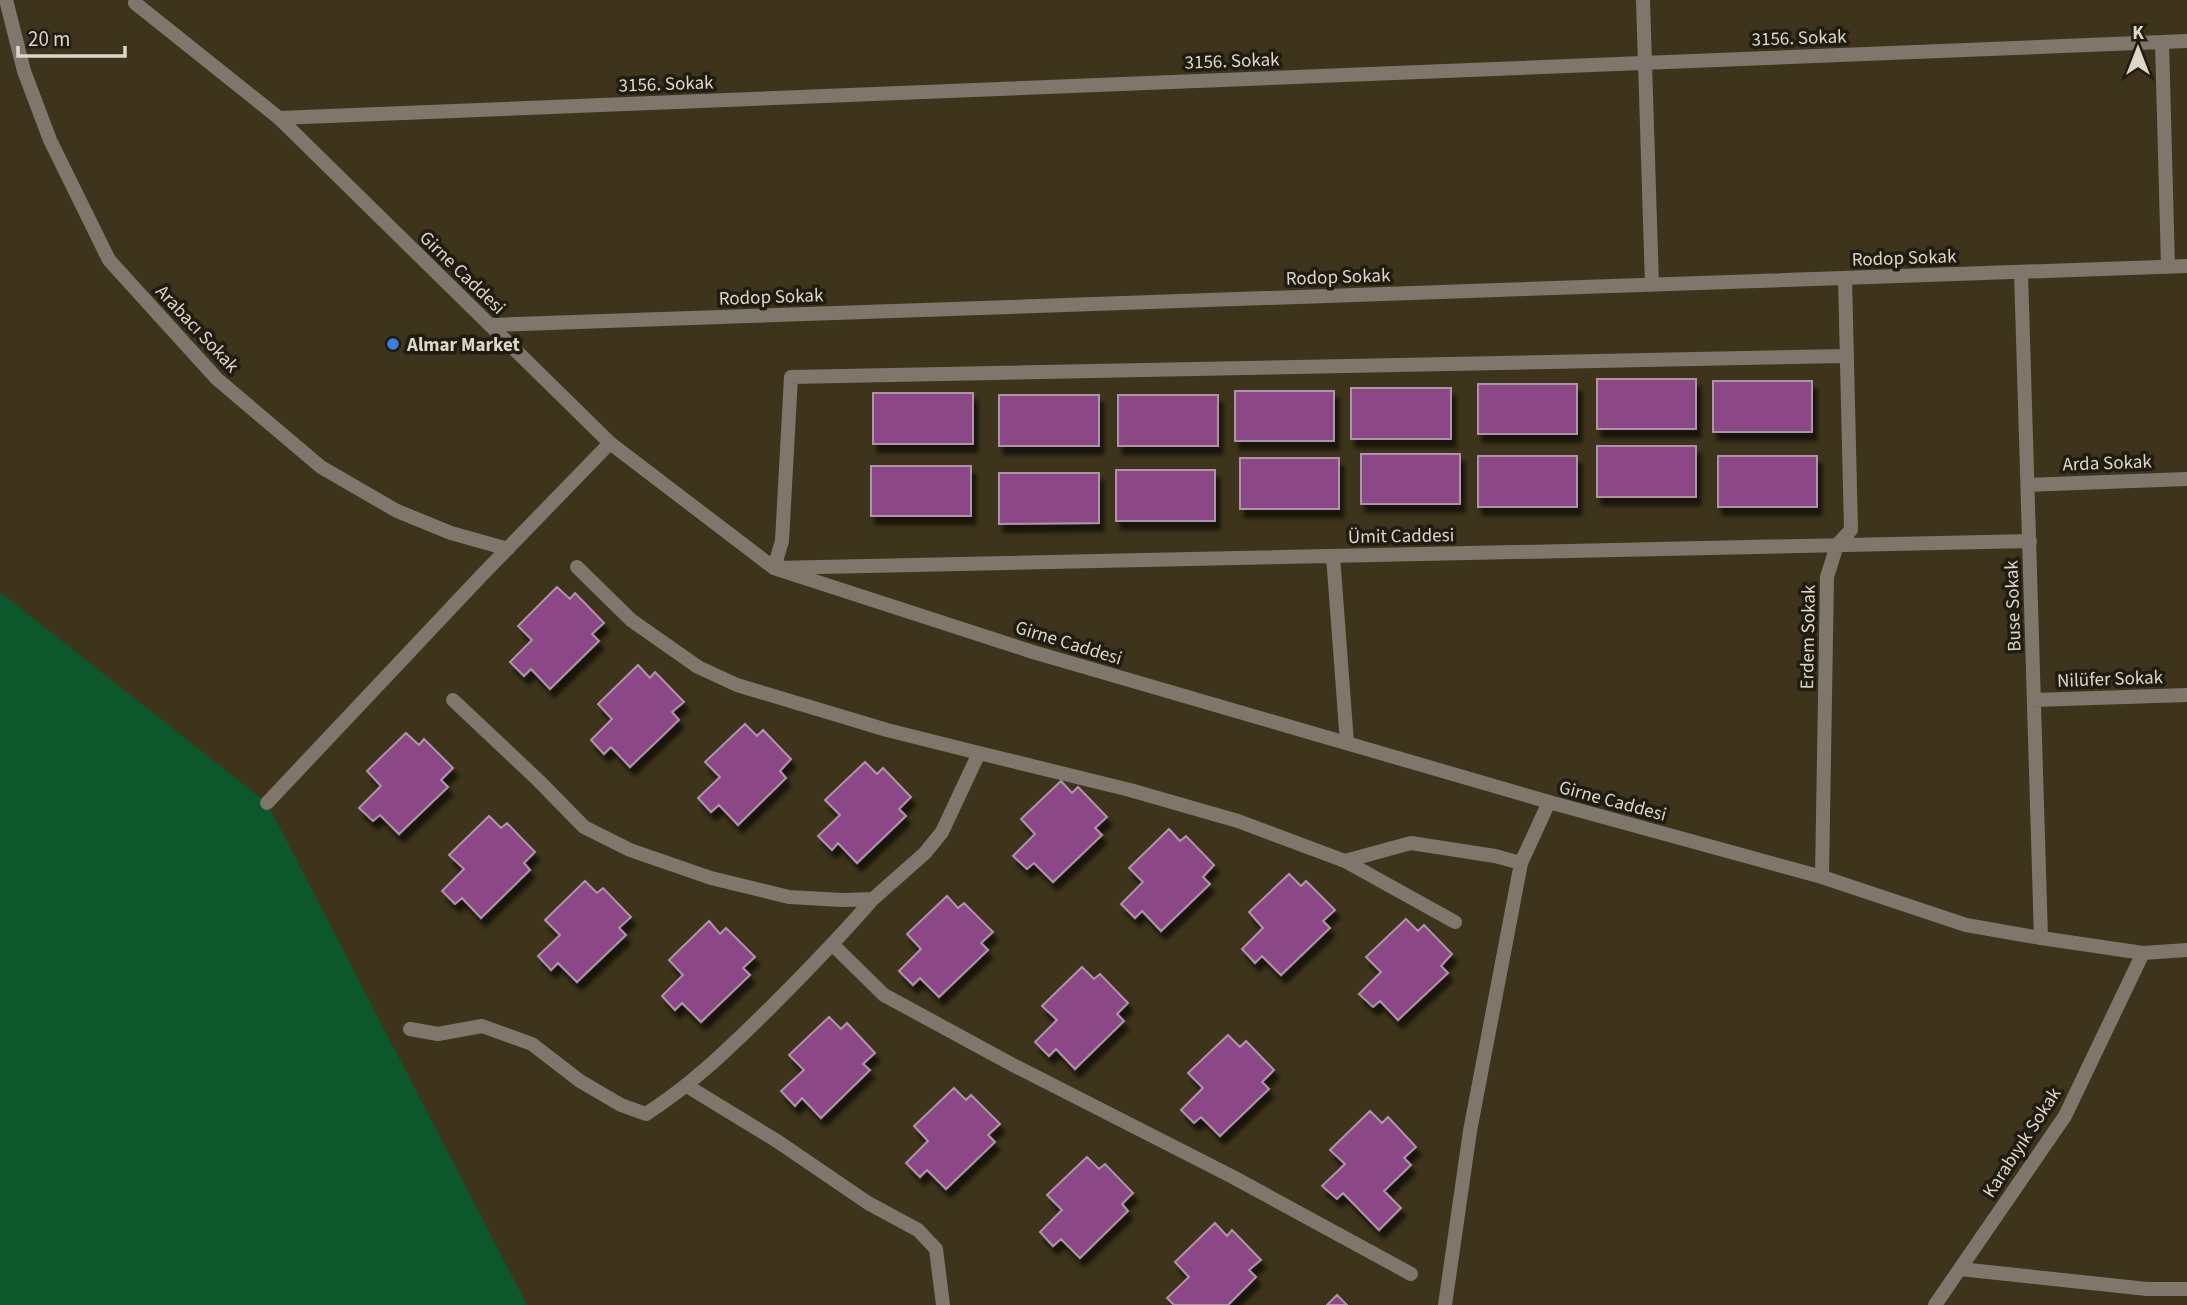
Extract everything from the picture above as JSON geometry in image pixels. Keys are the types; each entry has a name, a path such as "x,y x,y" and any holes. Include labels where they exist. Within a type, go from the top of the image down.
{"street":[{"name":"Arabacı Sokak","path":"6,0 24,71 50,140 109,260 217,379 321,467 397,511 451,533 508,550"},
{"path":"1643,0 1652,285"},
{"name":"Girne Caddesi","path":"137,1 279,118 610,443 774,568 1033,652 1549,802 1822,877 1966,925 2143,953 2187,950"},
{"path":"2162,41 2168,267"},
{"name":"3156. Sokak","path":"279,118 2187,41"},
{"name":"Rodop Sokak","path":"490,325 2187,266"},
{"name":"Buse Sokak","path":"2021,272 2041,938"},
{"name":"Erdem Sokak","path":"1822,877 1827,577 1837,545 1851,530 1845,278"},
{"path":"774,568 782,541 791,377 1847,356"},
{"path":"267,803 610,443"},
{"name":"Arda Sokak","path":"2028,485 2187,479"},
{"name":"Ümit Caddesi","path":"774,568 2030,541"},
{"path":"1333,556 1347,743"},
{"path":"577,567 631,620 698,667 750,689 887,730 1130,790 1238,821 1345,861 1455,922"},
{"name":"Nilüfer Sokak","path":"2034,700 2187,695"},
{"path":"453,701 584,827 630,850 711,878 789,897 873,899"},
{"path":"410,1029 438,1034 482,1026 532,1044 580,1081 621,1105 646,1114 687,1086 719,1059 834,945 873,899 925,853 942,832 979,753"},
{"path":"1445,1305 1470,1131 1521,863 1549,802"},
{"path":"1345,861 1411,843 1495,856 1521,863"},
{"path":"834,945 884,995 1015,1066 1233,1177 1411,1274"},
{"name":"Karabıyık Sokak","path":"1936,1305 2065,1116 2143,953"},
{"path":"687,1086 777,1141 868,1203 918,1230 936,1249 943,1305"},
{"path":"1960,1269 2147,1289 2187,1289"}],"green space":[{"path":"0,592 267,803 527,1305 0,1305"}],"building":[{"path":"1597,379 1696,379 1696,429 1597,429"},
{"path":"1713,381 1812,381 1812,432 1713,432"},
{"path":"1478,384 1577,384 1577,434 1478,434"},
{"path":"1351,388 1451,388 1451,439 1351,439"},
{"path":"1235,391 1334,391 1334,441 1235,441"},
{"path":"873,393 973,393 973,444 873,444"},
{"path":"999,395 1099,395 1099,446 999,446"},
{"path":"1118,395 1218,395 1218,446 1118,446"},
{"path":"1597,446 1696,446 1696,497 1597,497"},
{"path":"1361,454 1460,454 1460,504 1361,504"},
{"path":"1478,456 1577,456 1577,507 1478,507"},
{"path":"1718,456 1817,456 1817,507 1718,507"},
{"path":"1240,458 1339,458 1339,509 1240,509"},
{"path":"871,466 971,466 971,516 871,516"},
{"path":"1116,470 1215,470 1215,521 1116,521"},
{"path":"999,473 1099,473 1099,523 999,524"},
{"path":"557,587 570,599 575,593 604,623 592,634 599,641 550,689 531,669 524,676 510,662 532,640 518,626"},
{"path":"638,665 650,678 655,672 684,702 672,712 679,720 630,767 611,747 604,754 591,740 612,719 598,704"},
{"path":"745,724 757,736 763,730 791,759 780,771 786,778 738,825 719,805 711,812 698,798 720,777 705,762"},
{"path":"406,733 419,745 424,739 453,768 441,780 448,787 399,834 380,815 373,821 359,808 381,786 367,771"},
{"path":"865,762 877,774 883,768 911,797 899,809 906,816 857,863 838,843 832,850 818,836 840,815 825,800"},
{"path":"1061,781 1072,793 1078,787 1107,817 1095,828 1102,835 1053,882 1034,863 1027,869 1013,856 1035,834 1021,819"},
{"path":"489,816 501,828 507,823 535,852 524,863 530,870 481,918 462,898 455,904 442,891 464,869 449,855"},
{"path":"1169,829 1180,841 1186,836 1214,865 1203,877 1210,884 1161,931 1142,911 1135,918 1121,904 1143,882 1129,868"},
{"path":"1289,874 1301,886 1306,881 1335,910 1323,921 1330,928 1281,975 1262,956 1255,963 1242,949 1263,928 1249,912"},
{"path":"585,881 597,893 603,888 631,917 619,928 626,935 577,982 558,963 551,970 538,956 560,935 545,920"},
{"path":"947,896 958,908 964,903 993,932 981,943 988,950 939,997 920,978 913,985 899,971 921,949 907,934"},
{"path":"1406,919 1418,931 1424,925 1452,954 1441,966 1448,973 1398,1020 1380,1001 1373,1007 1359,994 1381,972 1366,957"},
{"path":"709,921 720,934 726,928 755,957 743,968 750,975 701,1022 682,1003 675,1010 662,996 683,975 669,960"},
{"path":"1082,967 1094,979 1100,974 1128,1003 1117,1014 1124,1021 1075,1069 1056,1049 1049,1056 1035,1042 1057,1020 1042,1006"},
{"path":"829,1017 841,1029 847,1023 875,1053 863,1064 870,1070 821,1118 802,1098 795,1106 781,1091 804,1070 789,1055"},
{"path":"1228,1035 1240,1047 1246,1041 1274,1070 1262,1082 1269,1089 1220,1136 1201,1117 1194,1123 1181,1110 1203,1088 1188,1073"},
{"path":"954,1088 966,1100 971,1095 1000,1124 988,1135 995,1142 946,1189 927,1170 920,1177 906,1163 928,1141 914,1126"},
{"path":"1370,1111 1382,1123 1388,1117 1416,1147 1404,1158 1411,1165 1384,1191 1401,1208 1379,1230 1343,1193 1337,1199 1322,1186 1345,1164 1330,1150"},
{"path":"1087,1157 1099,1169 1105,1164 1133,1193 1122,1204 1128,1211 1080,1258 1061,1239 1053,1246 1040,1232 1062,1210 1047,1195"},
{"path":"1215,1223 1227,1236 1232,1230 1261,1260 1249,1270 1256,1277 1228,1305 1174,1305 1167,1298 1189,1277 1175,1262"},
{"path":"1337,1295 1347,1305 1327,1305"}],"place":[{"name":"Almar Market","path":"393,344"}]}
